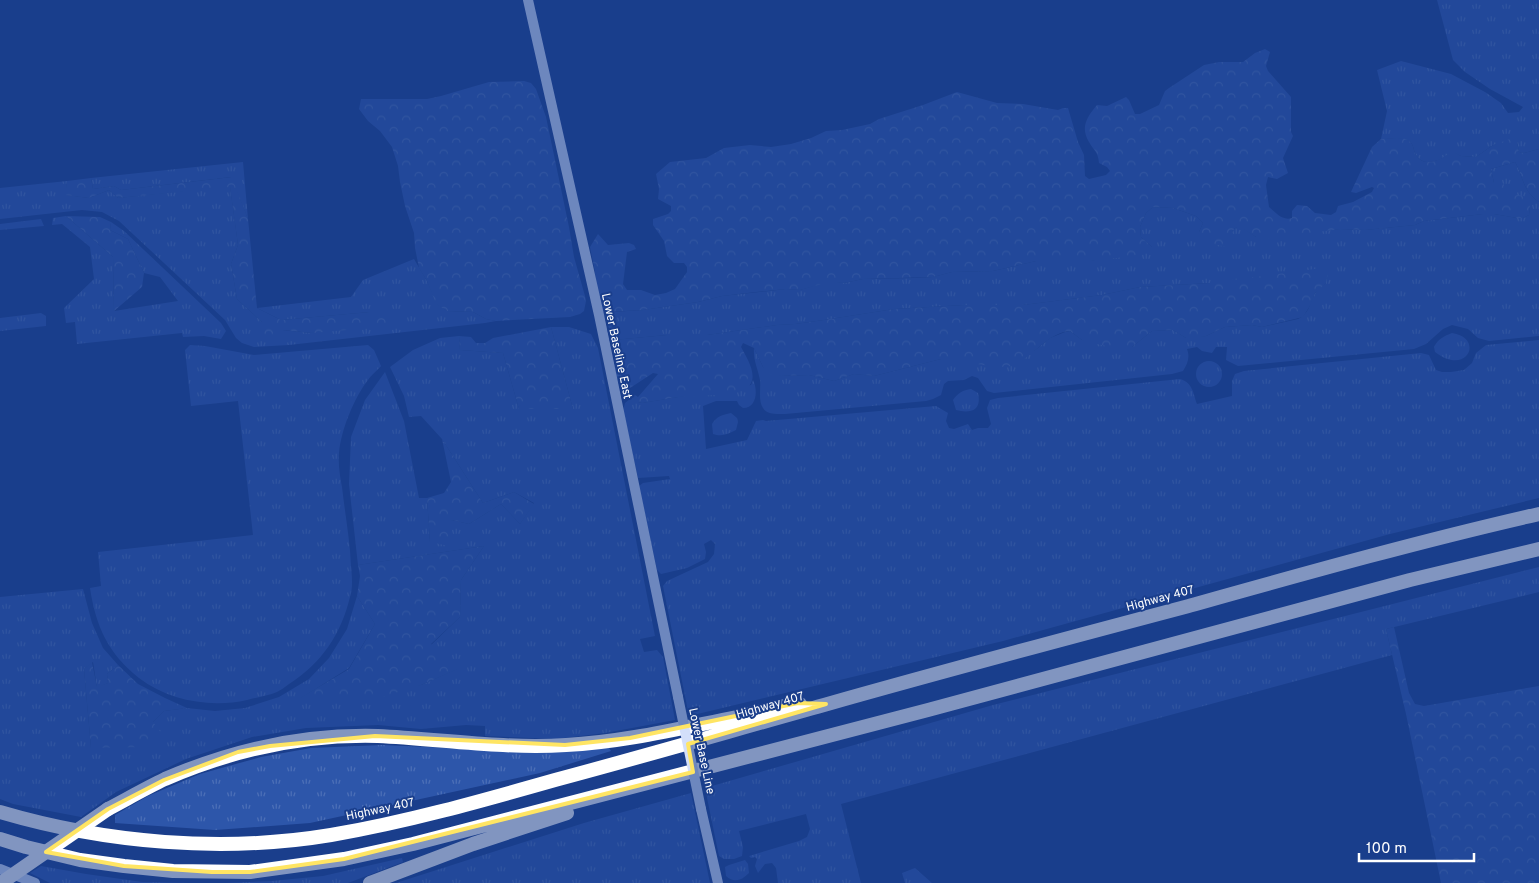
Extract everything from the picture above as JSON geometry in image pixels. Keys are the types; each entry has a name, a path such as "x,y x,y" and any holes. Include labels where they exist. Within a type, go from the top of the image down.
{"highway":[{"name":"Highway 407","path":"0,812 26,820 88,833 148,841 194,843 254,842 320,836 402,821 696,742 826,704 1352,560 1539,514"},
{"path":"0,839 80,860 173,871 250,872 344,859 413,844 711,767 1410,580 1539,549"},
{"path":"1,883 108,809 164,780 238,752 306,740 375,736 524,746 565,745 630,738 739,717 798,703 826,704"},
{"path":"370,883 473,844 711,767"}],"main road":[{"name":"Lower Baseline East","path":"528,0 599,315 678,697"},
{"name":"Lower Base Line","path":"678,697 718,883"},
{"path":"0,869 36,883"}],"highlighted area":[{"path":"798,703 826,704 688,744 693,772 344,859 250,872 212,872 124,866 46,852 108,809 164,780 238,752 270,746 375,736 565,745 630,738"}],"green space":[{"path":"1437,0 1539,0 1539,149 1524,153 1519,152 1517,142 1493,145 1476,157 1461,156 1452,152 1439,160 1429,162 1420,159 1416,155 1409,141 1381,139 1387,111 1377,70 1401,61 1451,74 1485,92 1501,103 1508,113 1519,112 1523,107 1490,89 1465,72 1453,60"},
{"path":"1265,49 1270,52 1266,66 1268,71 1291,97 1291,132 1293,136 1283,158 1288,173 1277,179 1268,177 1266,185 1269,207 1279,216 1288,219 1292,218 1292,211 1297,205 1307,206 1315,213 1331,215 1336,212 1338,206 1353,202 1372,192 1374,188 1372,187 1356,193 1351,192 1372,147 1381,139 1392,138 1406,139 1412,144 1416,155 1420,159 1429,162 1444,157 1452,151 1461,156 1476,157 1493,145 1513,138 1517,142 1519,152 1524,153 1539,149 1539,202 1526,188 1515,162 1491,169 1494,183 1503,183 1506,190 1506,199 1517,195 1524,196 1530,206 1529,215 1523,218 1483,214 1424,221 1415,225 1365,230 1340,229 1265,239 1256,237 1240,227 1235,228 1232,232 1235,242 1227,247 1208,243 1200,237 1199,232 1203,223 1196,216 1173,208 1153,207 1146,213 1140,227 1141,237 1152,247 1151,252 1125,257 1091,261 1036,261 993,271 952,272 933,277 863,279 844,283 829,282 800,290 786,289 722,296 698,302 643,310 608,312 603,311 597,303 595,272 590,247 598,234 608,245 629,243 634,245 636,249 627,252 623,284 627,290 641,290 655,295 666,293 675,289 687,272 687,267 684,263 674,263 667,256 664,241 653,225 653,219 668,214 671,211 671,206 658,199 659,189 656,174 670,162 706,158 724,148 750,145 771,147 791,144 826,131 842,130 870,124 879,119 957,92 997,103 1023,104 1058,110 1068,108 1084,155 1085,176 1089,179 1106,175 1110,171 1099,163 1097,153 1086,137 1085,132 1086,122 1097,105 1107,106 1126,97 1135,114 1140,114 1159,105 1165,91 1204,65 1219,62 1243,62 1255,53"},
{"path":"524,81 531,83 536,89 546,117 574,257 586,301 584,311 570,317 496,321 486,319 473,312 447,311 436,304 427,281 419,268 414,233 405,206 398,166 392,147 359,109 361,99 427,99 489,82"},
{"path":"243,162 248,219 231,177 121,190 114,186 93,189 91,178"},
{"path":"1515,162 1529,193 1539,202 1539,336 1489,341 1478,338 1468,329 1452,325 1443,329 1426,344 1414,349 1238,366 1226,360 1227,347 1216,347 1212,353 1202,351 1197,347 1187,349 1188,360 1183,371 1172,374 994,393 987,391 978,378 972,376 964,380 948,381 944,384 941,395 926,401 772,414 767,412 761,405 760,380 754,348 763,367 781,376 809,375 834,381 854,374 874,376 941,359 1034,351 1050,338 1070,331 1082,340 1132,347 1152,331 1173,330 1186,338 1206,336 1225,327 1252,325 1262,327 1298,319 1304,315 1316,291 1326,283 1210,283 1140,287 1102,295 1023,305 964,305 894,309 707,335 667,335 613,340 603,311 643,310 698,302 722,296 786,289 800,290 829,281 844,283 863,279 933,277 952,272 993,271 1036,261 1091,261 1152,247 1141,237 1140,227 1146,213 1153,207 1173,208 1196,216 1203,223 1199,232 1232,232 1240,226 1256,237 1340,229 1365,230 1415,225 1424,221 1483,214 1523,218 1529,215 1530,206 1505,200 1494,183 1491,169"},
{"path":"232,177 248,219 257,308 281,320 370,312 392,316 393,326 312,333 283,330 279,341 266,342 262,322 237,299 231,264 238,245 230,187 118,198 109,190 89,198 65,195 67,181 91,178 93,189 114,186 121,190"},
{"path":"67,181 66,195 89,198 109,190 118,198 230,186 238,245 231,264 237,299 262,322 282,330 312,333 370,312 281,320 257,308 351,297 363,280 414,259 427,281 437,304 447,311 473,312 486,319 496,321 289,345 254,347 242,343 236,338 225,320 119,221 102,212 82,210 0,219 0,188"},
{"path":"66,216 113,257 114,311 178,301 160,277 144,273 128,239 110,230 111,222 124,231 221,323 226,331 221,339 204,336 183,337 182,333 77,344 75,322 66,323 64,308 94,279 90,247 62,224 52,225 53,218"},
{"path":"66,216 100,217 111,222 110,230 128,239 144,273 142,287 114,311 113,257"},
{"path":"41,219 44,226 0,230 0,224"},
{"path":"1329,267 1326,283 1315,293 1303,317 1262,327 1252,325 1225,327 1206,336 1191,339 1173,330 1152,331 1132,347 1112,347 1087,342 1070,331 1047,340 1014,365 999,367 941,359 874,376 854,374 834,381 809,375 781,376 770,374 763,367 754,348 743,343 741,347 749,362 752,374 751,384 747,388 716,395 679,397 642,403 638,402 638,397 658,374 653,373 627,390 622,390 616,376 613,340 667,335 707,335 894,309 964,305 1023,305 1102,295 1140,287 1210,283"},
{"path":"41,313 46,316 46,326 0,331 0,318"},
{"path":"551,327 569,327 591,334 598,348 655,636 640,639 644,652 657,650 663,657 675,720 605,733 556,739 485,736 485,726 466,725 421,729 378,725 306,728 252,737 186,759 116,792 81,817 13,804 0,799 0,597 83,589 92,623 103,648 118,665 107,674 108,683 97,688 93,662 84,669 91,748 153,722 164,711 187,708 215,711 245,708 279,697 309,679 329,658 347,629 357,596 375,624 349,668 301,698 421,685 457,669 431,645 460,617 461,580 484,546 358,565 349,484 351,437 365,400 385,372 404,421 419,498 427,498 430,542 452,520 469,524 501,504 520,524 534,503 514,492 483,503 442,439 421,416 409,417 404,396 390,367 413,350 440,338 459,336 460,350 503,353 519,409 573,409"},
{"path":"551,327 573,409 519,409 503,353 460,350 459,336 471,337 476,343 485,343 493,338"},
{"path":"1452,333 1462,336 1468,342 1470,348 1468,354 1463,358 1456,360 1446,359 1435,352 1434,347 1437,342"},
{"path":"1539,340 1539,498 1390,534 1003,641 689,716 663,586 667,581 708,562 714,554 715,544 711,540 704,544 705,559 687,568 661,574 657,570 639,486 643,483 670,479 669,476 638,478 623,410 625,403 635,395 638,397 638,402 642,403 751,385 753,380 756,393 754,402 748,407 743,408 737,401 716,401 703,406 706,449 747,440 756,421 763,420 936,406 948,413 946,421 949,428 954,429 968,424 972,430 988,428 991,424 987,408 990,400 998,398 1180,379 1188,383 1197,404 1232,396 1232,381 1235,374 1244,371 1421,353 1429,355 1436,370 1451,372 1464,370 1472,363 1476,353 1486,345"},
{"path":"190,345 254,355 368,345 374,350 381,366 369,378 358,396 345,425 340,444 339,466 349,537 352,582 351,593 341,623 320,657 301,676 274,693 233,702 205,703 191,701 163,692 139,678 119,659 105,638 96,615 90,588 101,586 98,552 253,535 238,401 191,406 185,350"},
{"path":"1209,361 1218,365 1222,374 1218,383 1209,387 1200,383 1196,374 1200,365"},
{"path":"971,389 978,393 977,407 971,411 956,410 953,400 961,392"},
{"path":"731,413 737,418 736,430 728,434 713,434 712,424 714,421 720,416"},
{"path":"442,439 483,503 514,492 534,504 520,524 501,504 469,524 452,520 449,546 430,542 427,498 444,493 451,482"},
{"path":"484,546 461,580 460,617 431,644 458,669 421,685 372,700 300,698 349,669 375,624 357,596 360,576 358,565"},
{"path":"1539,567 1539,592 1386,629 1392,655 841,804 861,883 778,883 776,868 772,863 765,864 758,873 755,866 757,859 749,856 807,837 810,829 806,814 739,831 743,847 742,856 734,859 724,859 719,856 705,788 993,705"},
{"path":"1394,627 1409,693 1415,704 1424,706 1539,686 1539,883 1441,883 1406,714 1386,629"},
{"path":"92,662 97,687 108,683 107,674 118,665 138,684 187,708 164,711 153,722 162,734 145,747 91,748 84,669"},
{"path":"382,745 472,749 609,748 611,751 540,773 310,823 215,830 115,823 115,815 148,796 200,774 261,757 311,748"},
{"path":"691,793 710,883 396,883 584,823"},
{"path":"402,858 403,862 348,883 225,883 323,876"},
{"path":"745,860 748,864 749,873 746,876 735,880 726,876 725,867"},
{"path":"41,866 142,882 189,883 50,883 30,873"},
{"path":"915,868 932,883 905,883 902,873"}]}
